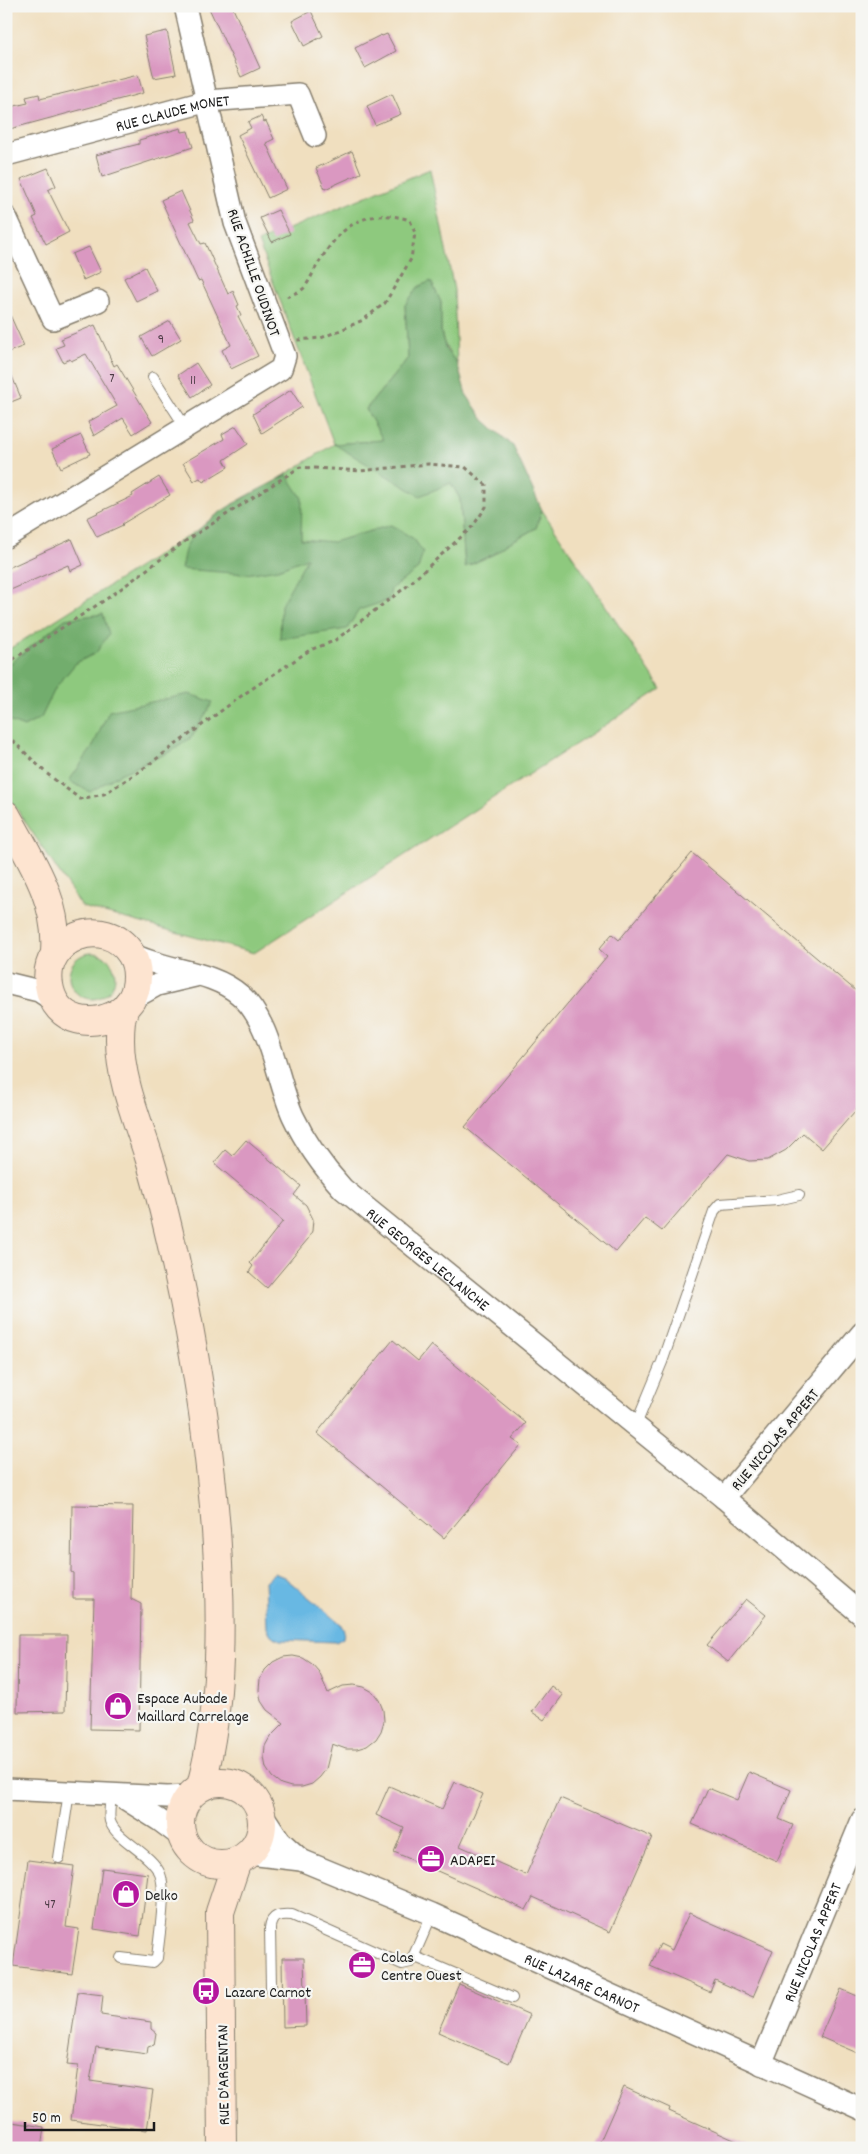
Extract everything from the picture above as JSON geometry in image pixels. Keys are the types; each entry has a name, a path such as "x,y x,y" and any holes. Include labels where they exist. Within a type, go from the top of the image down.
{"main road":[{"path":"6,815 50,899 67,919 87,933"},
{"path":"50,899 55,924 53,958 48,976 49,989 54,1001 60,1009 77,1019 97,1038 123,1073"},
{"path":"53,958 64,943 75,936 87,933 100,933 112,937 122,944 136,964 136,988 128,1004 120,1040 123,1073 163,1201 194,1351 210,1459 218,1564 220,1636 214,1724 195,1791 180,1816 180,1828 190,1848 217,1864 243,1858 258,1842 263,1827 261,1812 255,1798 245,1788 232,1782 216,1781 195,1791"},
{"path":"77,1019 90,1022 102,1021 114,1017 128,1004"},
{"path":"214,1724 225,1769 232,1782"},
{"name":"RUE D'ARGENTAN","path":"190,1848 220,1912"},
{"name":"RUE D'ARGENTAN","path":"222,2148 220,1912 243,1858"}],"street":[{"name":"RUE ACHILLE OUDINOT","path":"6,537 46,506 186,428 281,369 285,356 282,336 235,223 185,6"},
{"name":"RUE CLAUDE MONET","path":"6,155 208,101 298,94 316,136"},
{"path":"6,217 53,319 98,301"},
{"name":"RUE GEORGES LECLANCHE","path":"130,953 156,965 208,978 232,988 242,996 259,1020 294,1117 317,1159 343,1189 724,1498"},
{"path":"6,978 29,974 53,958"},
{"path":"128,1004 157,986 198,976"},
{"path":"6,983 38,992 54,1001"},
{"name":"RUE NICOLAS APPERT","path":"862,1333 724,1498 862,1615"},
{"path":"6,1789 115,1794 195,1791"},
{"path":"115,1794 159,1820 190,1848"},
{"name":"RUE LAZARE CARNOT","path":"261,1812 280,1841 301,1860 432,1914 862,2109"},
{"name":"RUE NICOLAS APPERT","path":"761,2064 862,1820"},
{"name":"RUE LAZARE CARNOT","path":"243,1858 301,1860"}],"lane":[{"path":"153,377 186,428"},
{"path":"635,1427 662,1362 714,1211 720,1204 777,1200 799,1194"},
{"path":"59,1858 69,1792"},
{"path":"115,1794 110,1821 119,1833 150,1859 160,1874 163,1893 157,1958 153,1962 121,1958"},
{"path":"271,1988 271,1921 281,1914 292,1914 402,1964 411,1962 432,1914"},
{"path":"413,1956 512,1998"}],"path":[{"path":"282,336 321,338 363,320 386,303 411,260 416,233 410,220 394,215 384,216 364,219 345,228 332,240 304,288 287,297"},
{"path":"6,664 111,596 184,542 300,466 360,471 428,464 465,467 486,485 486,507 473,526 406,587 334,641 310,650 244,694 140,771 104,794 80,799 46,773 6,734"}],"green space":[{"path":"430,169 454,290 457,363 446,348 442,335 441,302 405,305 408,358 366,409 383,440 335,444 451,482 460,499 465,567 494,554 507,544 536,528 542,510 661,689 254,953 82,907 6,793 6,651 334,444 258,242"},
{"path":"431,281 441,302 441,333 446,350 457,363 466,394 484,420 513,446 542,510 536,528 507,544 494,554 465,567 460,499 451,483 420,496 334,444 383,440 366,409 408,358 405,305 418,287"},
{"path":"287,475 302,498 301,539 333,542 391,525 414,539 423,552 418,569 391,589 389,600 359,610 347,629 280,639 281,605 307,558 278,569 246,574 181,569 188,543 207,522 233,504"},
{"path":"103,614 109,634 96,653 76,663 56,687 41,718 24,727 6,720 6,667 65,619"},
{"path":"189,694 213,702 192,737 172,751 120,774 90,792 69,781 92,748 109,711"},
{"path":"92,953 105,957 111,963 115,976 111,989 105,995 92,999 79,995 73,989 69,976 73,963 79,957"}],"water":[{"path":"274,1573 284,1577 340,1623 344,1631 343,1638 336,1642 280,1640 271,1635 267,1628 265,1581"}],"building":[{"path":"208,6 232,6 260,68 241,77"},
{"path":"311,11 323,36 304,46 292,21"},
{"path":"167,31 176,74 154,78 144,36"},
{"path":"387,34 396,51 365,68 355,48"},
{"path":"138,75 143,93 6,130 6,108 28,103 26,97 39,94 40,99"},
{"path":"392,94 401,114 375,125 367,106"},
{"path":"261,116 264,122 266,121 274,139 266,143 287,189 268,198 238,135 251,128 248,122"},
{"path":"181,128 182,132 188,131 193,147 102,177 96,155 139,144 139,140"},
{"path":"352,151 361,173 325,189 316,168"},
{"path":"48,168 56,186 48,190 69,232 46,244 33,218 37,216 21,179"},
{"path":"181,191 194,220 190,222 201,244 205,243 228,294 233,291 241,315 238,316 258,356 231,369 222,350 231,345 201,280 198,281 161,200"},
{"path":"278,210 290,234 272,242 260,218"},
{"path":"89,247 101,272 83,280 72,254"},
{"path":"145,267 157,291 136,301 124,278"},
{"path":"6,306 24,346 6,353"},
{"path":"170,321 181,339 152,356 141,337"},
{"path":"95,325 114,366 117,364 152,422 133,434 123,418 94,436 88,422 117,406 86,354 71,361 70,359 63,362 56,348 64,345 61,339"},
{"path":"6,362 21,398 6,404"},
{"path":"196,363 210,385 192,397 178,375"},
{"path":"291,390 302,407 262,433 253,414"},
{"path":"236,426 248,444 224,460 228,467 203,482 200,478 194,481 183,463 224,439 222,434"},
{"path":"81,435 90,454 61,468 52,449"},
{"path":"159,477 170,495 123,525 97,537 87,518 133,496 132,494"},
{"path":"72,539 83,565 70,571 68,565 6,592 6,569"},
{"path":"692,853 862,996 862,1103 822,1149 803,1133 786,1150 768,1160 749,1161 728,1154 662,1231 645,1218 616,1252 465,1127 607,956 599,949 612,934 619,940"},
{"path":"246,1140 301,1186 294,1195 306,1205 313,1219 312,1231 308,1239 267,1288 249,1272 253,1266 250,1263 283,1221 214,1163 225,1150 232,1156"},
{"path":"393,1340 418,1361 431,1345 526,1423 512,1439 521,1445 444,1538 317,1433"},
{"path":"72,1505 133,1506 131,1599 141,1604 139,1730 90,1729 94,1599 73,1599 73,1573 71,1572"},
{"path":"746,1599 766,1615 728,1662 707,1645"},
{"path":"18,1635 67,1635 65,1711 17,1712"},
{"path":"283,1657 303,1658 312,1664 319,1672 328,1693 343,1686 354,1685 364,1687 373,1692 383,1710 384,1721 376,1739 367,1746 357,1749 346,1749 332,1744 326,1769 312,1784 302,1787 291,1787 281,1784 272,1777 266,1768 265,1746 270,1737 284,1723 267,1710 261,1701 259,1690 260,1679 273,1662"},
{"path":"551,1686 563,1695 544,1720 532,1712"},
{"path":"749,1772 791,1790 779,1819 793,1825 777,1861 692,1824 708,1788 737,1800"},
{"path":"455,1782 483,1794 460,1846 526,1875 560,1798 652,1837 610,1932 533,1897 526,1910 394,1852 404,1828 376,1815 389,1786 442,1809"},
{"path":"28,1860 74,1866 66,1927 79,1929 72,1974 13,1966"},
{"path":"102,1868 148,1874 140,1936 94,1929"},
{"path":"689,1913 773,1950 753,1997 715,1980 710,1992 650,1966 660,1944 672,1950"},
{"path":"282,1958 304,1958 306,2026 283,2027"},
{"path":"459,1984 530,2015 509,2063 438,2032"},
{"path":"841,1989 862,1998 862,2055 820,2037"},
{"path":"78,1992 103,1995 101,2015 151,2022 151,2029 156,2033 154,2045 148,2047 147,2054 96,2047 90,2081 153,2090 147,2130 71,2120 78,2066 67,2065"},
{"path":"624,2087 670,2108 669,2111 752,2148 597,2148"},
{"path":"6,2121 44,2127 41,2148 6,2148"}],"place":[{"name":"Espace Aubade Maillard Carrelage","path":"118,1706"},
{"name":"ADAPEI","path":"431,1859"},
{"name":"Delko","path":"126,1894"},
{"name":"Colas Centre Ouest","path":"362,1965"},
{"name":"Lazare Carnot","path":"206,1991"}]}
